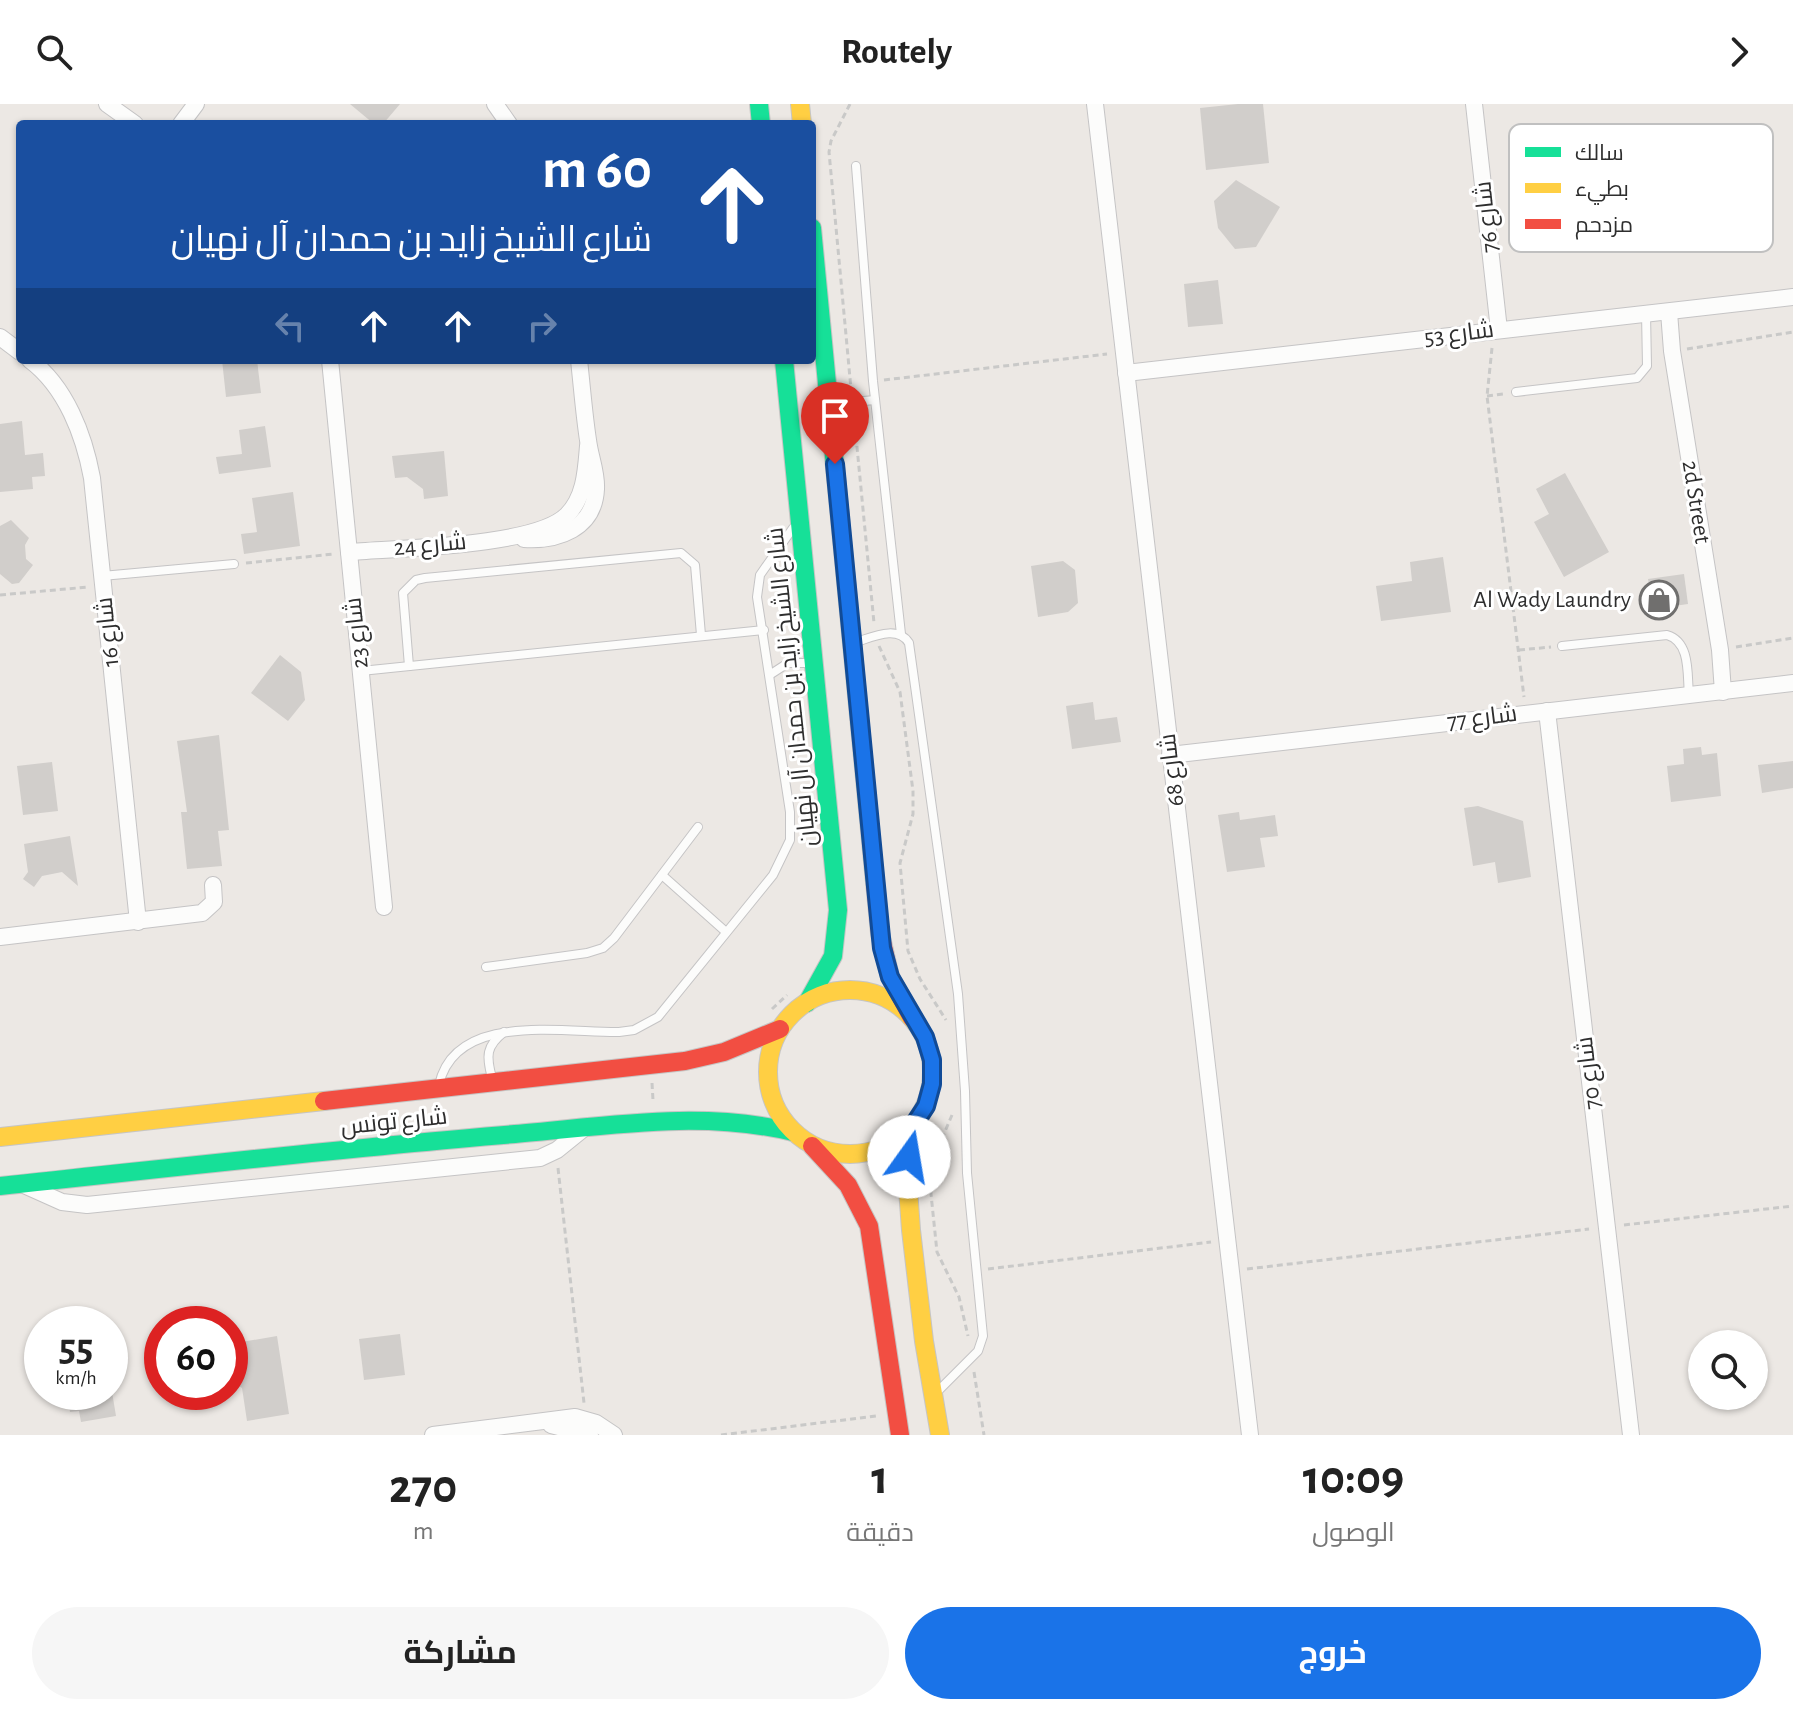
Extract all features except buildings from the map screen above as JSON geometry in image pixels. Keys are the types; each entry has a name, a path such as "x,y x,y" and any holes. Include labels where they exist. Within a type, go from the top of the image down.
{"main road":[{"path":"810,1144 837,1154 865,1153 891,1144 913,1126 926,1106 932,1084 929,1049 890,977 882,948 816,269"},
{"name":"شارع الشيخ زايد بن حمدان آل نهيان","path":"784,364 838,926 833,956 800,996"},
{"path":"900,1435 869,1226 848,1185 810,1144 793,1132 779,1114 769,1082 771,1049 800,996 862,991 890,1000 912,1018"},
{"name":"شارع تونس","path":"0,1137 650,1065 724,1052 780,1029"},
{"name":"شارع تونس","path":"0,1186 656,1123 733,1120 793,1132"},
{"path":"913,1126 908,1192 916,1286 940,1435"}],"street":[{"path":"107,104 129,120"},
{"name":"شارع 68","path":"1095,104 1250,1435"},
{"name":"شارع 76","path":"1474,104 1499,330"},
{"name":"شارع 53","path":"1126,373 1793,297"},
{"name":"2d Street","path":"1669,312 1672,351 1720,650 1723,692"},
{"name":"شارع 16","path":"34,364 58,391 83,441 92,478 138,922"},
{"name":"شارع 23","path":"330,364 384,907"},
{"name":"شارع 24","path":"349,552 510,538 550,526 568,514 583,485 588,446 579,364"},
{"name":"شارع 77","path":"1170,755 1793,683"},
{"name":"شارع 70","path":"1547,711 1631,1435"},
{"path":"0,937 202,913 214,902 213,885"},
{"path":"23,1184 62,1202 87,1205 531,1159 557,1150 583,1129"},
{"path":"433,1435 538,1424 563,1417 599,1429"}],"lane":[{"path":"856,166 873,381 901,634 910,649 958,994 967,1173 983,1336 978,1351 933,1396"},
{"path":"1516,392 1637,378 1647,366 1646,313"},
{"path":"829,404 875,400"},
{"path":"438,1090 447,1066 468,1044 492,1033 634,1030 658,1017 773,875 790,840 790,812 757,597 760,575 783,546 799,517"},
{"path":"409,666 403,593 407,585 425,578 681,553 695,565 701,635"},
{"path":"103,581 234,564"},
{"path":"361,671 764,630"},
{"path":"853,643 901,634"},
{"path":"1562,646 1667,635 1674,637 1684,648 1689,696"},
{"path":"771,674 788,663 814,663"},
{"path":"486,967 603,948 614,938 698,827"},
{"path":"662,875 726,932"},
{"path":"494,1084 488,1050 490,1043 505,1031"}],"path":[{"path":"850,104 831,141 829,152 875,637 900,692 913,791 913,814 900,863 908,951 920,979 962,1044"},
{"path":"1499,330 1489,362 1487,396 1526,713"},
{"path":"1672,351 1793,332"},
{"path":"873,381 1123,352"},
{"path":"1487,396 1516,392"},
{"path":"234,564 349,552"},
{"path":"0,595 103,581"},
{"path":"1720,650 1793,638"},
{"path":"1519,650 1562,646"},
{"path":"762,1018 800,996"},
{"path":"650,1065 656,1123"},
{"path":"965,1091 936,1146 930,1178 937,1252 962,1306 984,1435"},
{"path":"557,1150 599,1429"},
{"path":"1231,1271 1793,1206"},
{"path":"977,1271 1228,1240"},
{"path":"721,1435 896,1413"}],"traffic: fast":[{"path":"759,104 761,120"},
{"path":"816,270 875,882"},
{"path":"784,364 838,910 833,956 807,1003"},
{"path":"0,1186 620,1124 724,1122 793,1132"}],"traffic: slow":[{"path":"800,104 802,120"},
{"path":"850,990 881,996 908,1014 926,1041 932,1072 926,1103 908,1130 881,1148 850,1154 819,1148 792,1130 774,1103 768,1072 774,1041 792,1014 819,996 850,990"},
{"path":"0,1137 324,1101"},
{"path":"913,1126 907,1175 911,1230 924,1341 940,1435"}],"traffic: jam":[{"path":"875,882 880,933 890,977 912,1018"},
{"path":"324,1101 685,1061 724,1052 780,1029"},
{"path":"812,1146 848,1185 869,1226 900,1435"}],"place":[{"name":"Al Wady Laundry","path":"1659,600"}],"route":[{"path":"835,464 882,948 890,977 925,1037 932,1060 932,1084 926,1106 913,1126 909,1157"}]}
